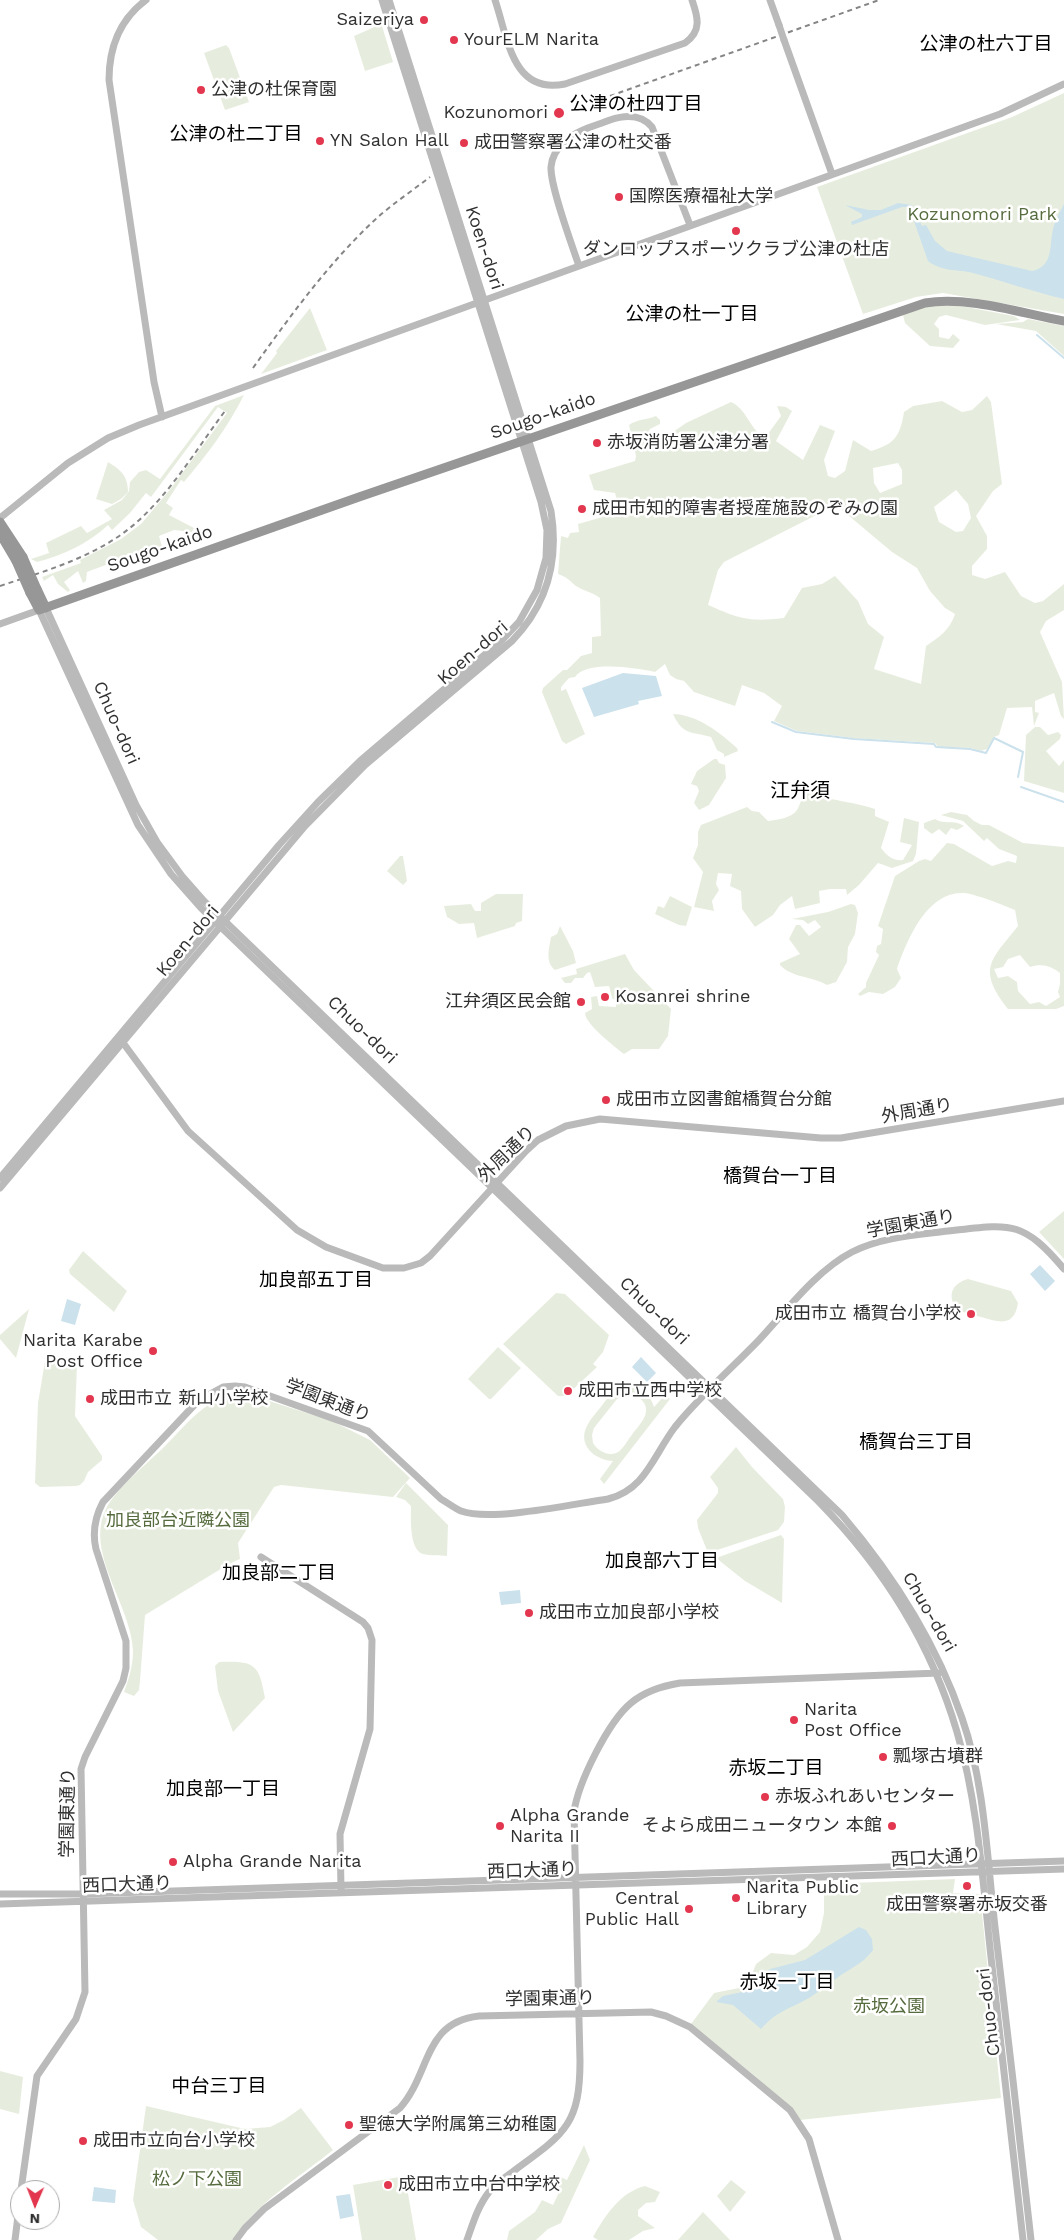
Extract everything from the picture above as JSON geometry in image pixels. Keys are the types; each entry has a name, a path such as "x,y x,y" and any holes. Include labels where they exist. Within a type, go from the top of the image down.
{"highway":[{"name":"Sougo-kaido","path":"42,609 524,440 925,303 946,300 965,302 1064,321"},
{"name":"Chuo-dori","path":"0,522 20,559 42,609"},
{"name":"Chuo-dori","path":"0,534 20,559"}],"street":[{"path":"146,0 132,12 116,37 111,51 109,80 154,382 162,417"},
{"name":"Koen-dori","path":"0,1178 220,921 305,826 350,780 512,641 532,617 550,579 554,554 554,532 551,511 476,302 382,0"},
{"name":"Koen-dori","path":"389,0 484,299 524,440"},
{"path":"496,0 515,61 520,71 533,82 552,86 565,84 685,43 694,36 698,24 692,0"},
{"path":"770,0 832,174"},
{"path":"0,518 78,456 108,438 484,299 1000,114 1064,84"},
{"path":"579,266 552,177 552,161 554,153 569,137 614,119 635,117 652,127 690,225"},
{"path":"0,624 42,609"},
{"name":"Chuo-dori","path":"42,609 138,825 179,885 220,921 818,1501 855,1540 880,1573 907,1615 927,1652 957,1731 968,1778 985,1867 1031,2240"},
{"name":"Koen-dori","path":"0,1188 120,1039"},
{"name":"外周通り","path":"120,1039 188,1131 297,1230 326,1247 383,1268 394,1269 412,1266 430,1256 538,1140 566,1126 589,1120 626,1121 821,1138 841,1138 1064,1101"},
{"name":"Chuo-dori","path":"494,1186 712,1389 842,1515 868,1545 909,1605 944,1672 962,1719 977,1782 1023,2240"},
{"name":"学園東通り","path":"22,2180 37,2076 76,2019 86,1992 81,1769 84,1757 123,1681 127,1651 125,1635 96,1549 95,1521 103,1502 199,1400 223,1387 245,1387 359,1426 377,1437 441,1499 453,1507 471,1514 488,1515 621,1496 643,1478 676,1426 706,1394 824,1272 836,1262 860,1248 894,1239 989,1226 1008,1227 1028,1233 1036,1238 1064,1269"},
{"path":"261,1558 363,1622 371,1634 370,1731 340,1834 341,1893"},
{"path":"467,2240 478,2210 490,2190 557,2137 565,2128 573,2113 580,2090 573,1820 578,1793 588,1769 617,1719 631,1703 644,1695 669,1685 706,1681 935,1674 944,1672"},
{"name":"西口大通り","path":"0,1904 341,1893 574,1881 985,1867 1064,1861"},
{"name":"西口大通り","path":"985,1867 1064,1869"},
{"name":"西口大通り","path":"0,1894 84,1894 340,1884 574,1881"},
{"name":"学園東通り","path":"236,2240 264,2209 400,2108 414,2090 434,2043 439,2035 452,2024 467,2017 479,2016 651,2012 677,2020 705,2039 785,2105 801,2124 809,2139 838,2240"}],"green space":[{"path":"379,25 382,26 393,62 365,71 354,36"},
{"path":"226,45 229,48 249,102 225,110 204,53"},
{"name":"Kozunomori Park","path":"1064,93 1064,314 943,293 916,297 863,314 817,187 1012,117"},
{"path":"956,305 1014,316 1020,320 985,325 946,315 939,317 934,324 939,329 939,337 949,339 953,334 960,340 953,348 930,346 905,323 903,315 928,306"},
{"path":"310,308 327,350 261,374 277,353 276,351"},
{"path":"1028,319 1064,326 1064,356 1036,331 996,324 1023,322"},
{"path":"244,395 217,440 184,482 181,480 166,503 173,508 169,515 194,528 192,532 174,530 159,536 163,550 155,553 149,549 142,553 121,556 119,560 87,572 86,581 83,583 78,571 64,582 70,590 68,592 58,584 53,575 44,581 42,577 81,563 80,560 121,539 141,524 168,492 227,413 218,407 151,497 146,493 130,513 112,530 108,525 92,538 66,552 37,562 31,559 49,553 46,543 81,526 87,533 112,519 104,510 122,500 129,491 130,482 139,472 146,470 160,479 215,406"},
{"path":"987,396 991,402 1002,484 993,491 976,516 987,536 987,549 972,566 972,575 985,579 1005,572 1021,596 1035,603 1043,601 1064,584 1064,610 1046,621 1040,632 1062,682 1064,719 1061,716 1054,693 1035,701 1035,712 1039,713 1034,726 1032,707 1007,708 999,735 994,737 987,749 981,751 971,748 938,747 935,743 853,738 797,731 774,721 782,706 764,693 742,685 735,706 694,692 684,681 670,675 665,664 655,672 625,667 590,668 575,677 569,678 561,687 561,691 566,689 585,734 566,744 562,741 542,692 543,688 563,670 567,670 581,656 592,653 592,637 601,636 600,598 558,574 561,536 568,538 570,533 579,532 578,524 620,512 615,493 594,490 589,475 635,461 636,456 629,425 656,416 660,420 660,424 650,429 647,434 649,438 660,441 686,423 731,402 741,409 756,430 765,438 781,416 777,406 786,407 792,411 776,441 803,460 820,425 835,431 824,460 828,476 835,478 845,471 853,440 871,451 886,445 898,433 904,412 913,406 942,401 962,412 972,410","holes":["898,463 902,470 902,484 880,493 874,483 873,468","956,490 968,504 971,518 963,531 956,532 939,522 934,507","836,505 892,552 917,568 930,591 945,608 955,614 947,629 926,646 921,684 874,669 884,637 868,624 858,601 835,576 822,584 802,588 784,618 762,620 745,618 728,614 708,605 718,570 724,562"]},
{"path":"108,462 123,474 128,486 128,492 112,504 96,499"},
{"path":"673,714 691,717 708,725 737,748 738,751 724,757 724,754 717,750 711,737 684,729"},
{"path":"1035,727 1040,727 1048,735 1058,732 1061,735 1060,739 1046,751 1059,766 1064,760 1064,793 1024,781 1026,735"},
{"path":"714,759 725,765 726,778 709,805 699,810 694,803 699,791 697,786 691,784 697,771"},
{"path":"808,793 875,809 875,816 889,822 881,848 888,856 896,860 903,860 912,845 900,842 904,818 919,822 916,854 913,861 892,868 878,863 859,885 847,895 846,889 819,891 820,903 795,909 792,896 780,905 773,915 755,927 742,909 741,891 730,886 732,874 718,873 716,884 719,890 712,901 714,911 694,907 703,872 693,858 698,845 698,832 701,825 747,807 752,811 759,812 768,821 784,818 795,813 802,798"},
{"path":"951,812 967,815 982,825 989,825 1023,843 1064,847 1064,1006 1056,1009 1008,1009 998,995 990,974 994,957 1018,926 1015,910 964,893 951,895 939,900 920,919 901,957 897,969 901,978 895,987 883,994 869,992 860,996 858,994 866,987 866,983 879,955 876,952 877,946 881,944 883,929 878,926 895,876 919,861 925,859 931,861 947,843 954,844 992,866 1008,861 1016,863 1017,856 999,849 987,838 984,841 963,821 941,815","holes":["1020,955 1030,967 1046,966 1060,973 1058,992 1060,997 1046,1006 1039,1002 1030,1004 1018,991 1017,982 1008,976 998,978 994,969 1003,967 1008,959"]},
{"path":"935,819 964,826 957,830 951,828 946,835 939,829 932,834 924,828 924,823"},
{"path":"400,856 403,856 407,881 403,885 387,871"},
{"path":"496,894 523,894 522,921 516,923 515,926 477,938 474,923 459,924 447,917 444,906 471,904 475,911 481,911 481,903"},
{"path":"670,896 692,907 686,926 679,925 655,914 658,906 664,908"},
{"path":"851,904 855,905 858,913 855,934 848,947 847,962 836,982 827,985 796,975 780,965 780,963 800,954 789,939 796,925 800,925 809,936 821,927 815,920 808,924 803,920 792,919 828,912"},
{"path":"560,926 573,951 576,963 555,970 550,963 549,951 551,937 557,934"},
{"path":"625,954 634,970 671,1009 668,1036 659,1049 632,1049 624,1054 595,1029 586,1018 585,1013 592,1009 591,997 597,996 599,1006 616,1007 616,1001 612,998 609,986 595,987 590,972 583,978 575,978 571,983 565,983 561,978 577,974 576,969"},
{"path":"1064,1211 1064,1259 1039,1232"},
{"path":"83,1251 127,1291 114,1312 70,1274 69,1270"},
{"path":"968,1279 1011,1291 1018,1303 1013,1316 1009,1320 999,1321 972,1315 957,1309 952,1299 953,1290 958,1283"},
{"path":"556,1293 565,1294 609,1335 603,1352 593,1364 597,1367 566,1396 558,1396 503,1344"},
{"path":"29,1309 16,1358 0,1339 0,1335"},
{"path":"498,1347 521,1368 489,1399 468,1379"},
{"path":"46,1355 74,1358 77,1364 75,1416 102,1456 102,1460 88,1472 84,1481 76,1486 40,1487 35,1483 38,1403"},
{"path":"628,1387 643,1391 650,1397 654,1407 665,1395 670,1399 604,1484 600,1479 613,1461 599,1458 589,1450 584,1438 585,1431 607,1398 619,1388","holes":["630,1394 642,1400 646,1407 645,1416 620,1450 613,1454 603,1452 593,1443 592,1435 594,1428 617,1399"]},
{"name":"加良部台近隣公園","path":"244,1393 332,1421 370,1440 410,1478 393,1497 281,1485 274,1487 238,1543 240,1559 145,1615 139,1690 134,1696 124,1692 132,1661 131,1634 111,1580 101,1543 101,1526 106,1509 117,1492 200,1411 219,1399"},
{"path":"736,1447 752,1467 783,1499 785,1507 784,1522 778,1530 708,1553 698,1528 697,1520 718,1493 718,1488 710,1477"},
{"path":"406,1483 448,1525 447,1556 423,1554 415,1546 411,1525 411,1506 405,1500 396,1497"},
{"path":"781,1535 784,1539 782,1603 745,1581 716,1558"},
{"path":"219,1662 240,1662 253,1666 263,1686 265,1698 233,1732 218,1691 215,1666"},
{"name":"赤坂公園","path":"955,1879 953,1893 980,1894 1001,2098 800,2120 756,2077 691,2024 714,1993 739,1988 750,1979 756,1964 771,1953 794,1955 807,1947 820,1932 824,1913 824,1884"},
{"path":"0,2071 23,2077 19,2114 0,2109"},
{"name":"松ノ下公園","path":"146,2106 245,2129 270,2127 301,2108 333,2150 253,2214 232,2240 158,2240 141,2227 133,2200"},
{"path":"584,2145 590,2160 561,2223 548,2229 536,2240 507,2240 509,2231 535,2212 542,2200 553,2205 561,2188 557,2185 561,2177 567,2180"},
{"path":"405,2176 416,2240 362,2240 353,2185"},
{"path":"731,2180 746,2192 730,2212 717,2196"},
{"path":"645,2186 660,2192 655,2202 646,2203 638,2210 638,2216 655,2228 643,2231 629,2240 598,2240 593,2237 608,2213 621,2199 636,2189"},
{"path":"703,2212 730,2240 678,2240"}],"water":[{"path":"898,203 912,205 922,226 926,225 935,241 947,251 1032,271 1044,265 1047,260 1054,226 1064,204 1064,299 973,273 944,269 933,265 928,261 909,207 902,207 852,225 851,222 862,217 862,214 845,205 869,210 881,210"},
{"path":"623,673 656,676 662,696 638,701 639,704 594,717 582,688"},
{"path":"1040,1265 1055,1281 1045,1291 1030,1274"},
{"path":"67,1299 81,1304 75,1325 61,1321"},
{"path":"641,1357 656,1373 647,1382 632,1367"},
{"path":"520,1590 521,1603 501,1605 499,1592"},
{"path":"859,1927 866,1930 872,1939 873,1950 869,1955 813,1996 778,2014 761,2029 733,2005 716,2002 723,1996 747,1991 770,1969 805,1960"},
{"path":"94,2187 116,2190 115,2203 92,2201"},
{"path":"350,2194 354,2216 340,2219 336,2196"}],"waterway":[{"path":"1037,335 1064,358"},
{"path":"772,722 796,732 854,739 934,744 936,747 970,749 986,753 994,738 1023,752 1018,777"},
{"path":"1021,787 1064,802"}],"railway":[{"path":"610,96 879,0"},
{"path":"253,368 327,270 360,234 378,217 430,177"},
{"path":"0,586 86,555 130,528 161,498 175,481 225,411"}],"place":[{"name":"Saizeriya","path":"424,20"},
{"name":"YourELM Narita","path":"454,40"},
{"name":"公津の杜保育園","path":"201,90"},
{"name":"Kozunomori","path":"559,113"},
{"name":"YN Salon Hall","path":"320,141"},
{"name":"成田警察署公津の杜交番","path":"464,143"},
{"name":"国際医療福祉大学","path":"619,197"},
{"name":"ダンロップスポーツクラブ公津の杜店","path":"736,231"},
{"name":"赤坂消防署公津分署","path":"597,443"},
{"name":"成田市知的障害者授産施設のぞみの園","path":"582,509"},
{"name":"Kosanrei shrine","path":"605,997"},
{"name":"江弁須区民会館","path":"581,1002"},
{"name":"成田市立図書館橋賀台分館","path":"606,1100"},
{"name":"成田市立 橋賀台小学校","path":"971,1314"},
{"name":"Narita Karabe Post Office","path":"153,1351"},
{"name":"成田市立西中学校","path":"568,1391"},
{"name":"成田市立 新山小学校","path":"90,1399"},
{"name":"成田市立加良部小学校","path":"529,1613"},
{"name":"Narita Post Office","path":"794,1720"},
{"name":"瓢塚古墳群","path":"883,1757"},
{"name":"赤坂ふれあいセンター","path":"765,1797"},
{"name":"Alpha Grande Narita II","path":"500,1826"},
{"name":"そよら成田ニュータウン 本館","path":"892,1826"},
{"name":"Alpha Grande Narita","path":"173,1862"},
{"name":"成田警察署赤坂交番","path":"967,1886"},
{"name":"Narita Public Library","path":"736,1898"},
{"name":"Central Public Hall","path":"689,1909"},
{"name":"聖徳大学附属第三幼稚園","path":"349,2125"},
{"name":"成田市立向台小学校","path":"83,2141"},
{"name":"成田市立中台中学校","path":"388,2185"}],"district":[{"name":"公津の杜六丁目","path":"986,44"},
{"name":"公津の杜四丁目","path":"636,104"},
{"name":"公津の杜二丁目","path":"236,134"},
{"name":"公津の杜一丁目","path":"692,314"},
{"name":"江弁須","path":"800,791"},
{"name":"橋賀台一丁目","path":"780,1176"},
{"name":"加良部五丁目","path":"316,1280"},
{"name":"橋賀台三丁目","path":"916,1442"},
{"name":"加良部六丁目","path":"662,1561"},
{"name":"加良部二丁目","path":"279,1573"},
{"name":"赤坂二丁目","path":"776,1768"},
{"name":"加良部一丁目","path":"223,1789"},
{"name":"赤坂一丁目","path":"787,1982"},
{"name":"中台三丁目","path":"219,2086"}]}
